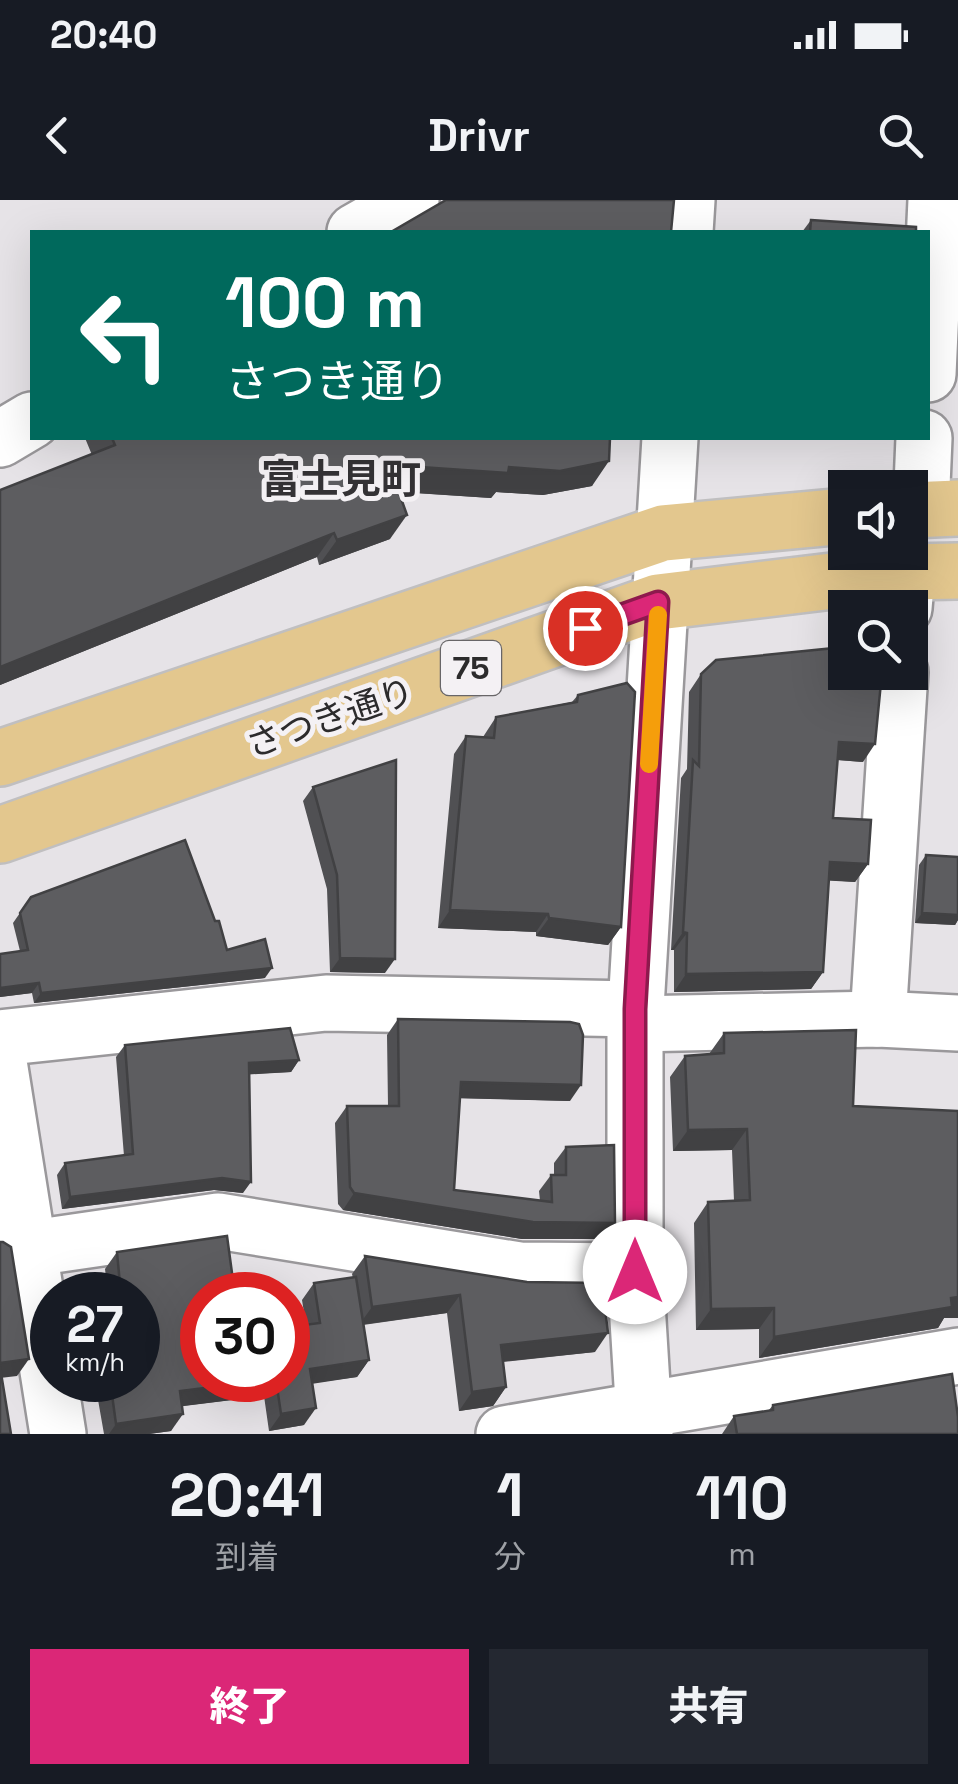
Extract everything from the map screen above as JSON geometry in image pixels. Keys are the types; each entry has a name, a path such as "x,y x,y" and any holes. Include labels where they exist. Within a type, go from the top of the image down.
{"main road":[{"name":"さつき通り","path":"0,758 664,534 828,518"},
{"name":"さつき通り","path":"0,835 658,602 923,583"}],"street":[{"path":"358,230 411,200"},
{"path":"685,230 687,200"},
{"path":"930,330 936,200"},
{"path":"0,439 30,421"},
{"path":"643,1422 635,1272 635,1016 670,440"},
{"path":"924,440 930,509"},
{"path":"878,1019 899,690"},
{"path":"0,1038 326,1003 635,1016 958,1023"},
{"path":"0,1068 17,1238 58,1434"},
{"path":"17,1238 218,1221 519,1270 635,1272"},
{"path":"504,1434 643,1422 958,1356"}],"building":[{"path":"446,200 674,200 671,230 394,230"},
{"path":"811,220 916,227 916,230 810,230"},
{"path":"113,440 610,440 609,461 560,471 509,467 508,473 389,465 407,515 337,540 334,533 0,667 0,490 115,445"},
{"path":"828,649 828,690 880,690 875,744 839,742 833,818 871,820 868,864 830,862 823,972 686,974 687,933 683,932 693,760 699,766 701,674 716,660"},
{"path":"627,683 635,692 621,927 549,918 548,914 450,910 466,736 494,738 496,717 577,702 578,695"},
{"path":"396,760 395,959 340,958 337,875 313,787"},
{"path":"185,840 227,950 265,939 272,968 41,993 39,983 0,988 0,954 28,950 20,913 31,897"},
{"path":"926,855 958,857 958,915 922,913"},
{"path":"398,1019 579,1024 583,1035 581,1085 461,1082 454,1190 552,1202 551,1175 566,1175 566,1147 614,1145 615,1223 533,1222 354,1193 350,1187 347,1106 399,1106"},
{"path":"290,1028 299,1060 249,1063 251,1182 222,1178 70,1197 65,1163 133,1154 125,1045"},
{"path":"856,1030 853,1106 958,1111 958,1297 951,1298 952,1307 774,1337 774,1308 711,1309 708,1202 750,1200 747,1129 688,1130 685,1056 724,1053 724,1033"},
{"path":"227,1236 232,1272 180,1272 183,1414 116,1424 113,1402 160,1402 160,1272 119,1272 117,1252"},
{"path":"0,1242 11,1247 29,1359 0,1363"},
{"path":"365,1256 527,1282 602,1283 608,1333 501,1345 506,1387 472,1392 460,1295 372,1307"},
{"path":"356,1277 369,1360 310,1369 310,1324 320,1323 314,1283"},
{"path":"0,1367 11,1434 0,1434"},
{"path":"310,1369 316,1408 281,1414 279,1402 310,1402"},
{"path":"952,1374 958,1434 737,1434 734,1416 773,1410 773,1405"}],"slow traffic":[{"path":"649,764 658,615"}],"district":[{"name":"富士見町","path":"341,479"}],"route":[{"path":"585,628 658,602 635,1009 635,1272"}]}
